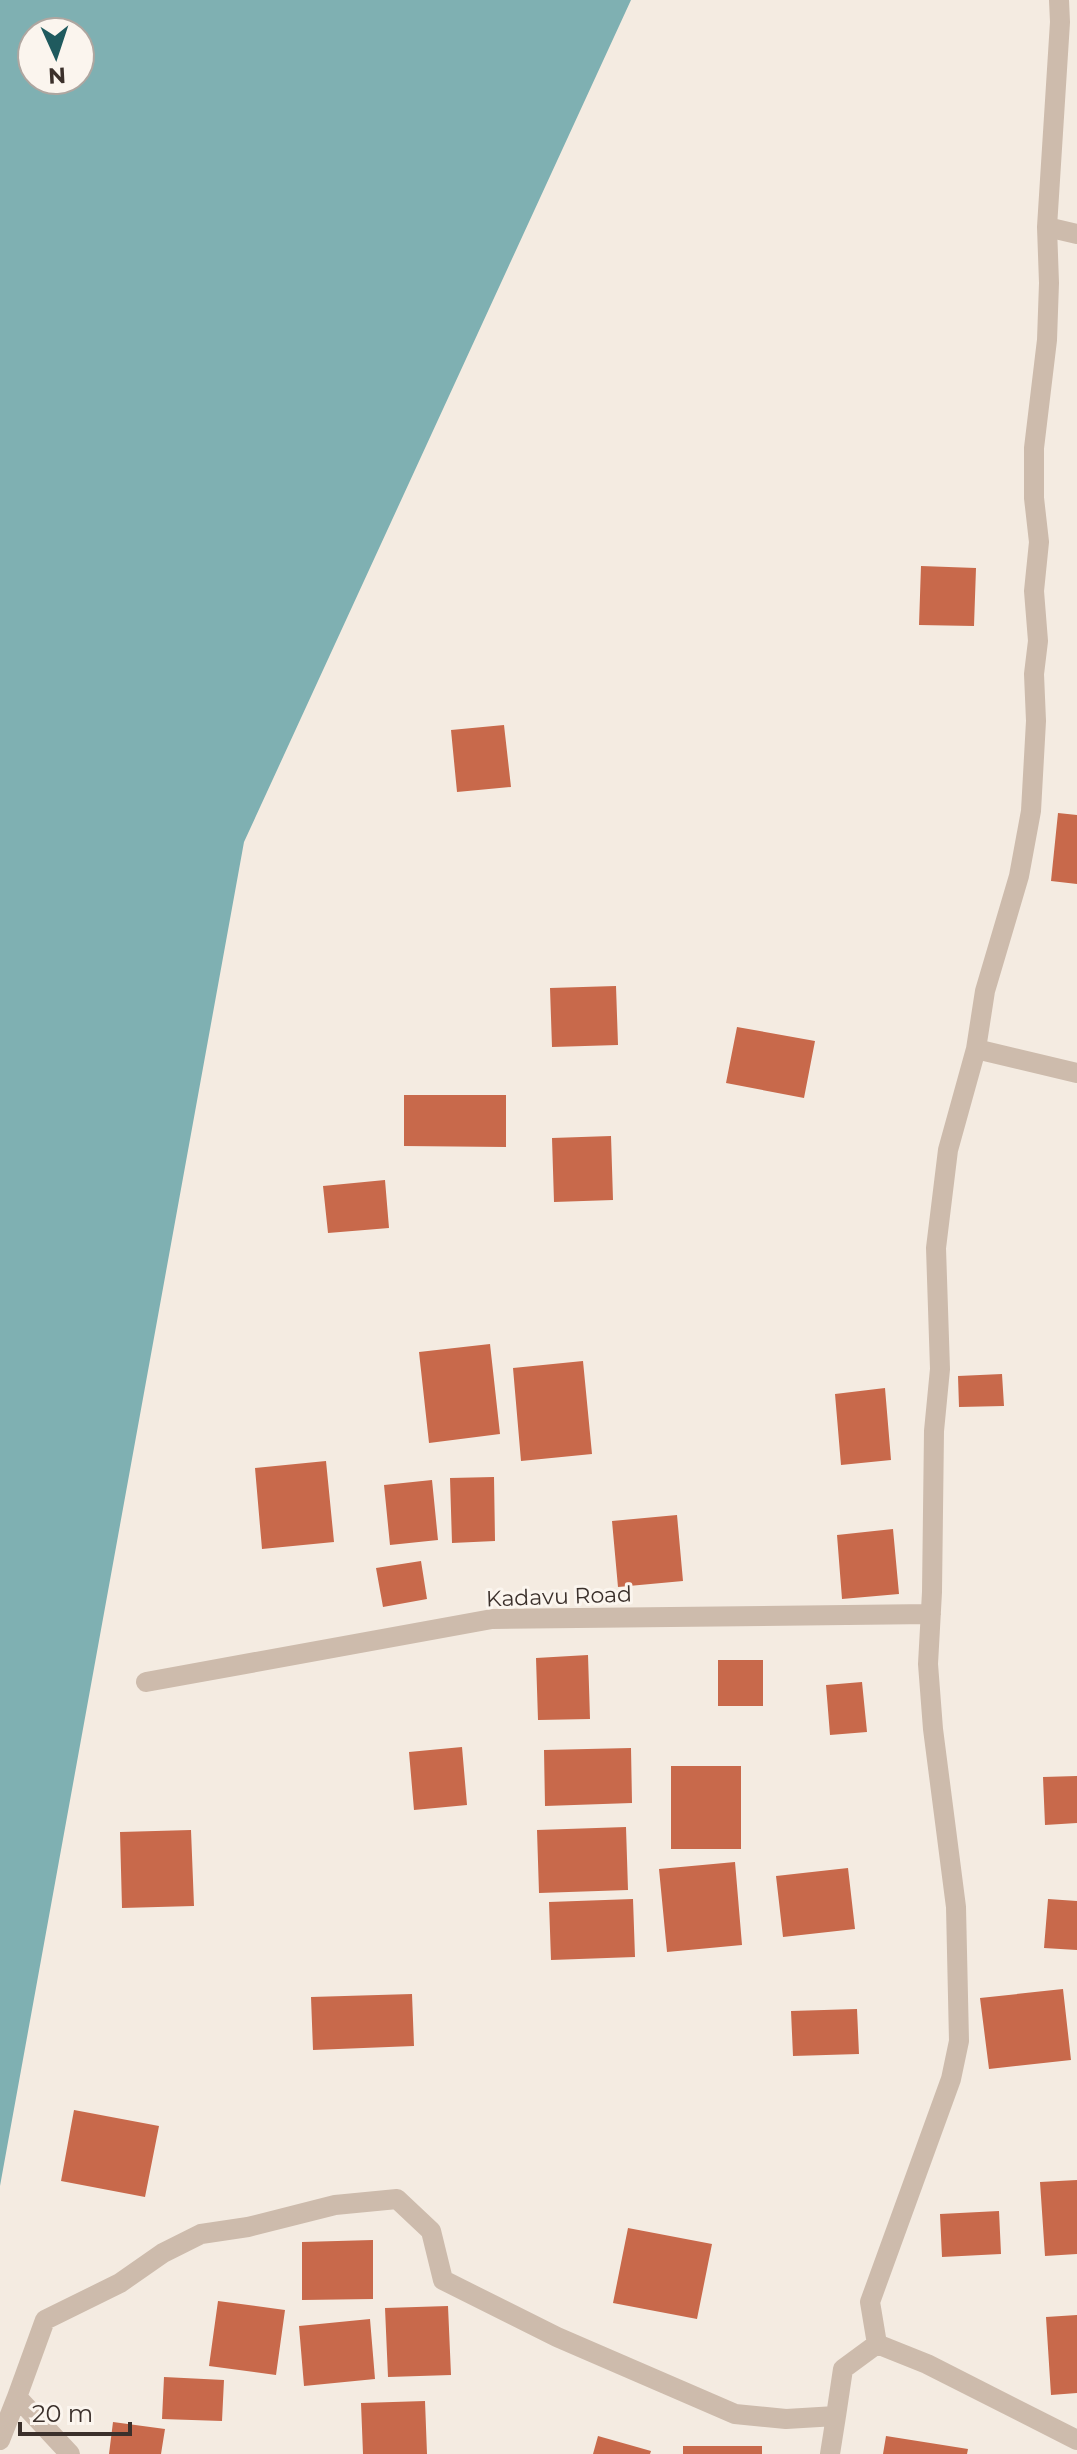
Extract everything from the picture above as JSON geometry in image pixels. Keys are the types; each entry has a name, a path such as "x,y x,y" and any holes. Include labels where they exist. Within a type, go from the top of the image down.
{"street":[{"path":"877,2344 870,2302 951,2079 959,2041 956,1907 933,1729 928,1664 934,1431 940,1369 936,1248 948,1150 976,1049 985,991 1019,876 1031,811 1036,721 1034,674 1038,641 1034,591 1039,542 1034,498 1034,448 1047,340 1047,227 1058,66 1059,0"},
{"path":"1047,227 1077,234"},
{"path":"976,1049 1077,1073"},
{"name":"Kadavu Road","path":"146,1682 492,1619 931,1614"},
{"path":"0,2440 45,2320 120,2283 163,2253 201,2234 248,2227 335,2205 397,2199 431,2231 443,2280 557,2337 735,2414 786,2419 836,2416"},
{"path":"830,2454 843,2369 877,2344"},
{"path":"877,2344 927,2364 1077,2440"},
{"path":"17,2397 70,2454"}],"water":[{"path":"0,0 631,0 244,842 0,2186"}],"building":[{"path":"921,566 976,568 974,626 919,625"},
{"path":"504,725 511,787 457,792 451,730"},
{"path":"1058,813 1077,815 1077,884 1051,881"},
{"path":"616,986 618,1045 552,1047 550,988"},
{"path":"737,1027 815,1041 804,1098 726,1083"},
{"path":"404,1095 506,1095 506,1147 404,1146"},
{"path":"611,1136 613,1200 554,1202 552,1138"},
{"path":"385,1180 389,1228 328,1233 323,1186"},
{"path":"490,1344 500,1434 429,1443 419,1352"},
{"path":"583,1361 592,1454 521,1461 513,1368"},
{"path":"1002,1374 1004,1406 959,1407 958,1376"},
{"path":"885,1388 891,1460 841,1465 835,1394"},
{"path":"326,1461 334,1542 262,1549 255,1468"},
{"path":"494,1477 495,1541 452,1543 450,1478"},
{"path":"432,1480 438,1540 390,1545 384,1485"},
{"path":"677,1515 683,1581 618,1587 612,1521"},
{"path":"893,1529 899,1594 842,1599 837,1535"},
{"path":"421,1561 427,1599 383,1607 376,1568"},
{"path":"588,1655 590,1719 538,1720 536,1658"},
{"path":"718,1660 763,1660 763,1706 718,1706"},
{"path":"862,1682 867,1732 830,1735 826,1685"},
{"path":"462,1747 467,1805 414,1810 409,1752"},
{"path":"631,1748 632,1803 545,1806 544,1750"},
{"path":"671,1766 741,1766 741,1849 671,1849"},
{"path":"1077,1776 1077,1823 1045,1825 1043,1777"},
{"path":"626,1827 628,1890 539,1893 537,1830"},
{"path":"191,1830 194,1906 122,1908 120,1832"},
{"path":"735,1862 742,1945 667,1952 659,1869"},
{"path":"848,1868 855,1929 783,1937 776,1876"},
{"path":"633,1899 635,1957 551,1960 549,1902"},
{"path":"1048,1899 1077,1901 1077,1950 1044,1948"},
{"path":"1063,1989 1071,2060 989,2069 980,1998"},
{"path":"412,1994 414,2046 313,2050 311,1997"},
{"path":"857,2009 859,2054 793,2056 791,2011"},
{"path":"74,2110 159,2126 145,2197 61,2181"},
{"path":"1077,2180 1077,2254 1045,2256 1040,2182"},
{"path":"999,2211 1001,2254 942,2257 940,2214"},
{"path":"628,2228 712,2244 697,2319 613,2303"},
{"path":"373,2240 373,2299 302,2300 302,2242"},
{"path":"218,2301 285,2310 276,2375 209,2366"},
{"path":"448,2306 451,2375 388,2377 385,2308"},
{"path":"1077,2315 1077,2393 1051,2395 1046,2317"},
{"path":"370,2319 375,2379 304,2386 299,2326"},
{"path":"164,2377 224,2380 222,2421 162,2419"},
{"path":"425,2401 427,2454 363,2454 361,2403"},
{"path":"113,2422 165,2429 161,2454 109,2454"},
{"path":"598,2436 651,2451 650,2454 593,2454"},
{"path":"886,2436 968,2449 967,2454 883,2454"},
{"path":"683,2446 762,2446 762,2454 683,2454"}]}
